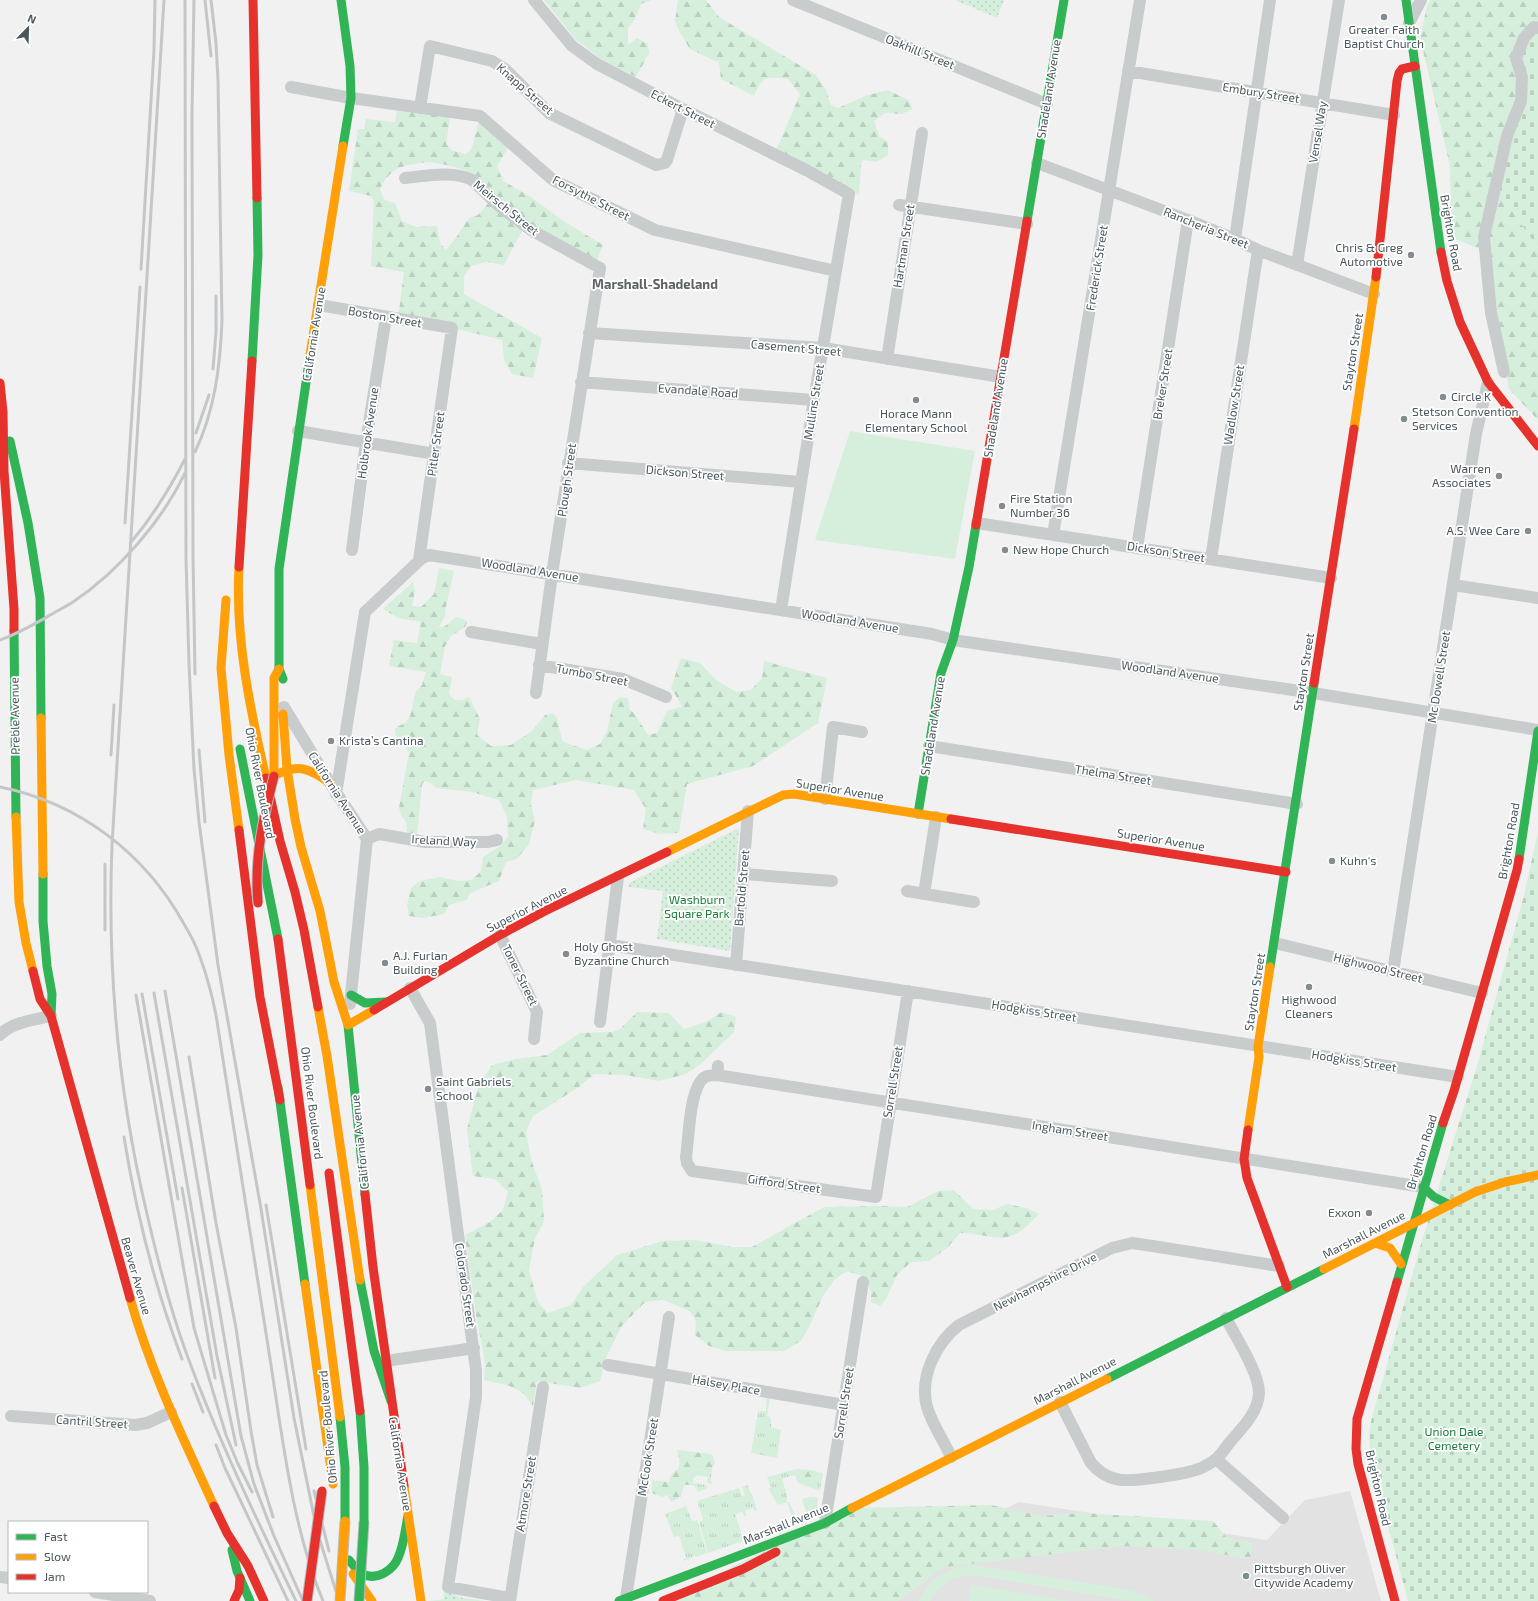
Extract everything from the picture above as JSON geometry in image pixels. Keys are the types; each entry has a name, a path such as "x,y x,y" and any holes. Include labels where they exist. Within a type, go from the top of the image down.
{"main road":[{"path":"253,0 258,255 247,451 240,542 239,623 250,708 280,841 295,892 304,930 325,1048 358,1269 374,1351 391,1401"},
{"name":"California Avenue","path":"279,669 279,569 298,431 352,98 350,66 341,0"},
{"name":"Shadeland Avenue","path":"918,814 941,673 953,640 977,523 1064,0"},
{"name":"Brighton Road","path":"1406,0 1440,245 1447,281 1460,322 1488,382 1538,446"},
{"name":"Stayton Street","path":"1287,1287 1247,1178 1244,1159 1259,1057 1258,1047 1297,804 1374,294 1397,81 1399,71 1402,68 1415,66"},
{"name":"Preble Avenue","path":"0,383 3,412 4,471 17,601 20,810 19,902 26,943 40,999 51,1016"},
{"name":"Preble Avenue","path":"3,412 28,523 36,599 39,809 43,921 47,966 52,994 51,1016"},
{"path":"226,589 226,612 221,668 229,755 260,997 280,1100"},
{"name":"Ohio River Boulevard","path":"226,612 226,642 234,714"},
{"path":"259,907 256,874 258,850 263,820 279,771 283,679 279,669"},
{"path":"279,669 274,678 279,771 320,911 334,982 348,1025"},
{"name":"Brighton Road","path":"1395,1601 1361,1479 1358,1464 1356,1434 1361,1404 1401,1264 1458,1077 1517,870 1538,731"},
{"name":"Ohio River Boulevard","path":"239,743 280,948 326,1310 340,1403 345,1467 345,1521 340,1601"},
{"path":"279,771 303,768 314,772 330,783"},
{"name":"Superior Avenue","path":"348,1025 500,935 545,911 783,795 794,794 1286,872"},
{"name":"Ohio River Boulevard","path":"280,841 301,948 308,1005"},
{"path":"264,957 280,1100 334,1492"},
{"path":"351,996 365,1003 387,1002"},
{"name":"Beaver Avenue","path":"51,1016 139,1330 171,1412 227,1533 248,1566 264,1601"},
{"name":"California Avenue","path":"348,1025 370,1236 391,1401 421,1601"},
{"name":"Ohio River Boulevard","path":"328,1165 359,1401 364,1467 364,1522 359,1601"},
{"name":"Marshall Avenue","path":"623,1600 825,1523 951,1457 1450,1205 1490,1186 1538,1175"},
{"path":"1424,1187 1434,1197 1450,1205"},
{"path":"1375,1243 1390,1248 1401,1264"},
{"path":"308,1601 323,1484 320,1397"},
{"path":"336,1506 346,1557 352,1572 372,1601"},
{"path":"346,1557 360,1572 366,1575 377,1575 388,1571 398,1559 408,1516"},
{"path":"663,1601 725,1577 760,1561 825,1523"},
{"name":"Beaver Avenue","path":"227,1533 240,1578 250,1601"},
{"path":"234,1601 239,1590 240,1578"}],"street":[{"name":"Eckert Street","path":"534,0 572,46 581,54 611,72 806,170 849,194"},
{"name":"Oakhill Street","path":"793,0 1047,104"},
{"name":"Frederick Street","path":"1053,535 1140,0"},
{"path":"1235,239 1270,0"},
{"name":"Vensel Way","path":"1297,265 1339,0"},
{"path":"1409,24 1421,0"},
{"path":"1504,372 1490,313 1484,237 1507,136 1521,101 1522,77 1516,58 1524,38 1534,27 1538,28"},
{"name":"Knapp Street","path":"420,108 430,46 492,61 505,69 549,113 652,164 660,165 665,163 671,151 683,109"},
{"name":"Embury Street","path":"1128,71 1394,115"},
{"name":"Forsythe Street","path":"291,87 352,98 480,116 553,180 655,230 836,271"},
{"name":"Hartman Street","path":"887,359 905,206 922,133"},
{"name":"Rancheria Street","path":"1037,163 1188,220 1258,250 1374,294"},
{"name":"Meirsch Street","path":"405,178 436,175 467,178 472,180 499,206 531,230 600,268"},
{"name":"Mullins Street","path":"782,610 814,400 849,194"},
{"path":"905,206 1027,224"},
{"name":"Breker Street","path":"1137,548 1188,220"},
{"name":"Wadlow Street","path":"1211,559 1258,250"},
{"name":"Plough Street","path":"536,693 568,463 600,268"},
{"name":"Boston Street","path":"319,306 452,328"},
{"name":"Holbrook Avenue","path":"352,550 366,442 386,317"},
{"name":"Pitler Street","path":"419,560 452,328"},
{"name":"Casement Street","path":"589,333 823,348 1001,377"},
{"name":"Evandale Road","path":"581,382 814,400"},
{"name":"Mc Dowell Street","path":"1393,972 1476,434 1488,382"},
{"path":"298,431 435,454"},
{"name":"Dickson Street","path":"568,463 801,482"},
{"name":"Dickson Street","path":"977,523 1331,578"},
{"name":"Woodland Avenue","path":"419,560 426,555 433,555 932,634 953,640 1313,694 1538,731"},
{"path":"336,794 365,612 419,560"},
{"path":"1453,585 1538,598"},
{"path":"471,632 542,644"},
{"name":"Tumbo Street","path":"539,665 624,679 666,697"},
{"name":"California Avenue","path":"282,705 336,794 367,839 348,1025"},
{"path":"825,799 833,728 862,732"},
{"name":"Thelma Street","path":"929,746 1297,804"},
{"name":"Bartold Street","path":"736,965 748,811"},
{"path":"924,894 936,817"},
{"name":"Ireland Way","path":"367,839 379,834 425,842 488,842 498,840"},
{"path":"744,874 832,881"},
{"path":"600,1022 618,876"},
{"path":"907,891 974,902"},
{"name":"Toner Street","path":"500,935 537,1012 534,1039"},
{"name":"Highwood Street","path":"1275,943 1482,993"},
{"name":"Hodgkiss Street","path":"610,945 1458,1077"},
{"name":"Colorado Street","path":"410,988 430,1023 476,1370 476,1397 448,1587 510,1600"},
{"name":"Sorrell Street","path":"876,1197 908,991"},
{"path":"0,1035 4,1031 18,1025 51,1016"},
{"name":"Ingham Street","path":"692,1171 687,1163 686,1157 693,1099 700,1082 705,1077 718,1071 890,1102 1424,1187"},
{"name":"Gifford Street","path":"692,1171 876,1197"},
{"name":"Newhampshire Drive","path":"951,1457 930,1414 926,1398 926,1388 929,1368 938,1348 951,1331 959,1325 1112,1248 1126,1244 1146,1245 1279,1266"},
{"name":"Sorrell Street","path":"825,1523 863,1282"},
{"name":"McCook Street","path":"623,1600 669,1317"},
{"path":"1060,1402 1091,1463 1109,1477 1124,1480 1174,1475 1200,1468 1216,1459 1247,1422 1255,1408 1259,1394 1255,1375 1226,1318"},
{"path":"386,1361 474,1348"},
{"name":"Halsey Place","path":"608,1365 844,1405"},
{"name":"Atmore Street","path":"510,1600 543,1387"},
{"name":"Cantril Street","path":"11,1416 134,1425 147,1422 171,1412"},
{"path":"1216,1459 1282,1518"},
{"path":"100,1593 150,1601"}],"shaded area":[{"path":"1350,1491 1381,1601 815,1601 816,1597 1019,1502 1267,1540 1305,1500"}],"green space":[{"path":"544,0 652,0 641,4 635,19 628,28 628,45 637,38 648,44 649,53 636,77 604,61 575,39"},
{"path":"678,0 706,0 719,17 816,75 826,90 831,105 838,108 865,96 888,90 908,100 913,109 902,114 885,113 874,121 879,136 888,142 888,155 876,162 863,160 861,164 859,195 776,151 800,94 788,79 766,79 760,84 754,96 721,79 719,63 690,49 679,31 675,21"},
{"path":"955,0 1004,0 997,18"},
{"path":"1430,0 1538,0 1538,32 1522,99 1493,183 1538,248 1538,420 1509,389 1486,252 1451,237 1450,166 1420,38 1427,6"},
{"path":"1536,31 1538,32 1538,248 1493,183 1522,99 1522,56"},
{"path":"398,105 451,112 446,144 451,150 465,154 470,151 472,147 480,116 511,143 497,166 503,181 531,197 562,220 603,245 597,260 526,223 504,265 487,262 471,266 464,276 464,294 542,338 533,378 512,374 504,360 502,340 452,328 398,319 404,272 371,266 374,201 371,196 349,191 358,129 364,129 366,119 395,122","holes":["427,162 453,166 477,177 495,195 478,215 469,218 446,250 440,243 437,226 416,227 402,221 395,203 384,200 380,189 389,175 399,168"]},
{"path":"850,431 975,451 955,559 815,540"},
{"path":"439,568 454,571 445,611 446,615 439,627 444,627 456,617 462,618 467,622 465,627 451,636 445,646 440,674 452,677 449,694 455,700 462,700 469,697 480,719 477,735 491,746 511,745 532,731 545,715 553,713 557,718 562,740 571,745 587,750 600,744 607,731 613,703 620,697 628,698 630,710 634,713 648,735 657,733 667,711 682,706 671,688 681,658 700,663 715,679 736,692 751,690 762,678 764,661 827,678 818,723 753,766 687,784 679,833 659,834 643,829 646,809 634,790 576,780 533,790 531,805 535,821 529,844 517,859 506,862 499,881 470,893 467,900 449,905 444,914 423,918 409,916 407,905 411,888 420,881 440,877 458,881 472,880 481,871 483,857 499,847 508,837 507,817 499,800 472,792 436,788 431,783 425,781 422,784 417,836 407,834 406,822 401,815 399,808 409,753 404,743 396,737 395,728 405,723 410,716 416,691 422,685 426,672 389,666 394,640 417,643 421,622 398,618 383,609 413,582 415,591 412,606 421,607 434,594"},
{"name":"Washburn Square Park","path":"739,828 730,951 657,939 663,891 629,887 629,883"},
{"name":"Union Dale Cemetery","path":"1538,832 1538,1601 1408,1601 1371,1462 1369,1435 1371,1421 1423,1237 1477,1066 1523,899"},
{"path":"637,1012 669,1013 684,1029 706,1022 722,1012 736,1017 734,1032 701,1064 686,1074 659,1081 626,1075 594,1074 579,1087 533,1116 526,1132 531,1159 542,1190 544,1222 535,1238 529,1270 538,1302 548,1313 571,1305 583,1287 617,1255 663,1241 695,1240 732,1247 752,1247 824,1207 907,1207 938,1191 954,1190 973,1209 993,1210 1007,1204 1026,1208 1039,1214 1019,1232 1003,1238 960,1233 947,1248 929,1261 911,1262 897,1275 886,1299 880,1306 871,1302 871,1292 866,1277 847,1271 835,1279 823,1296 802,1340 784,1351 726,1351 709,1346 695,1335 696,1321 690,1311 663,1300 645,1302 621,1327 606,1358 600,1381 580,1388 537,1381 533,1406 523,1393 510,1386 484,1380 485,1363 476,1315 465,1235 490,1222 503,1210 508,1192 495,1179 473,1176 467,1129 478,1087 492,1065 516,1059 547,1055 580,1033 612,1032 620,1029"},
{"path":"766,1398 769,1398 770,1400 767,1416 771,1419 771,1427 781,1430 777,1458 751,1453 758,1411 766,1411"},
{"path":"677,1450 711,1454 715,1463 712,1468 699,1470 689,1485 684,1485 681,1497 671,1502 667,1495 662,1497 652,1493 652,1480 669,1482 673,1473 679,1467"},
{"path":"712,1468 711,1481 713,1484 707,1483 708,1477 696,1475 699,1470"},
{"path":"797,1469 810,1470 806,1473 804,1478 819,1482 820,1476 817,1472 823,1473 820,1491 798,1483 795,1475 782,1479 787,1495 787,1502 778,1505 769,1490 771,1487 767,1477"},
{"path":"812,1470 818,1472 820,1478 818,1484 812,1486 806,1484 804,1478 806,1472"},
{"path":"694,1478 693,1483 707,1485 706,1489 697,1492 695,1486 689,1485"},
{"path":"748,1485 757,1510 754,1511 753,1508 745,1511 748,1523 746,1516 744,1516 742,1512 735,1514 743,1538 751,1535 752,1538 708,1553 699,1522 703,1519 697,1501 739,1488 742,1496 745,1495 742,1487"},
{"path":"818,1497 817,1509 807,1515 802,1499"},
{"path":"787,1502 789,1502 796,1517 800,1516 801,1518 793,1520"},
{"path":"991,1505 1042,1516 1082,1513 1213,1521 1226,1537 1253,1543 1250,1559 1197,1550 1121,1546 944,1567 898,1601 663,1601 852,1508"},
{"path":"686,1506 692,1521 697,1520 707,1553 684,1561 683,1559 686,1558 679,1536 674,1537 665,1514"},
{"path":"973,1565 1129,1590 1146,1596 1154,1601 1132,1601 973,1575 953,1579 938,1590 930,1601 919,1601 928,1586 941,1575 956,1568"},
{"path":"972,1585 1069,1601 969,1601"},
{"path":"443,1587 447,1591 457,1596 484,1601 429,1601 444,1599"}],"railway":[{"path":"141,269 154,50 155,0"},
{"path":"164,0 112,845 111,939 113,985 122,1077 137,1168 147,1214 175,1320 199,1386 225,1448 296,1601"},
{"path":"185,0 186,559 194,769 199,822 218,965 261,1209 294,1418 317,1531 339,1601"},
{"path":"194,0 192,113 193,557 195,674"},
{"path":"205,0 211,56"},
{"path":"195,452 202,436 212,404 218,372 222,321 218,80 216,43 211,0"},
{"path":"125,523 140,287"},
{"path":"213,369 216,332 216,296"},
{"path":"196,433 209,395"},
{"path":"132,541 161,502 185,459"},
{"path":"0,640 24,630 70,604 90,590 106,576 122,561 151,527 164,509 185,473"},
{"path":"111,755 114,705"},
{"path":"199,750 205,822"},
{"path":"0,787 57,805 83,819 107,835 150,875 168,898 195,944 205,971 216,1015 290,1485 304,1545 323,1601"},
{"path":"105,864 105,930"},
{"path":"165,991 241,1436 254,1484 274,1536 303,1601"},
{"path":"154,993 217,1356 236,1445"},
{"path":"142,994 178,1199"},
{"path":"136,995 194,1328 226,1435 252,1492"},
{"path":"189,1057 216,1223 236,1328 257,1465 273,1517"},
{"path":"124,1137 134,1193 147,1250 163,1305 182,1359"},
{"path":"182,1188 215,1378"},
{"path":"266,1205 306,1449"},
{"path":"192,1384 203,1412"},
{"path":"216,1445 225,1468 288,1601"},
{"path":"314,1491 329,1551"}],"traffic: fast":[{"path":"341,0 350,66 351,98 343,146"},
{"path":"1027,221 1064,0"},
{"path":"1406,0 1441,252"},
{"path":"252,361 258,255 257,198"},
{"path":"283,679 279,669 279,569 310,355"},
{"path":"10,441 28,523 40,598 41,718"},
{"path":"918,814 941,673 953,640 969,567 976,525"},
{"path":"14,631 16,817"},
{"path":"1270,967 1314,683"},
{"path":"1519,859 1538,731"},
{"path":"240,749 278,939"},
{"path":"43,874 43,921 47,966 52,994 51,1016"},
{"path":"351,995 365,1003 386,1002"},
{"path":"348,1025 365,1194"},
{"path":"278,1087 305,1284"},
{"path":"1397,1282 1443,1123"},
{"path":"1423,1187 1434,1197 1450,1205"},
{"path":"1107,1379 1324,1269"},
{"path":"360,1280 374,1351 391,1401"},
{"path":"360,1411 364,1467 364,1522"},
{"path":"340,1417 345,1467 345,1521"},
{"path":"619,1601 825,1523 852,1508"},
{"path":"349,1560 362,1574 365,1575 380,1575 389,1570 396,1562 400,1553 408,1516"},
{"path":"359,1601 364,1522"},
{"path":"232,1550 237,1571 250,1601"}],"traffic: slow":[{"path":"310,355 343,146"},
{"path":"1354,429 1376,277"},
{"path":"239,567 239,620 245,673 254,726 266,778"},
{"path":"226,600 221,668 229,755 239,830"},
{"path":"279,669 274,678 274,776 290,770 303,769 316,774 330,783"},
{"path":"283,714 287,769 295,819 301,847 320,911 334,982 348,1025 374,1010"},
{"path":"41,718 43,874"},
{"path":"667,852 783,795 794,794 951,819"},
{"path":"16,817 19,902 26,943 33,971"},
{"path":"1248,1130 1270,967"},
{"path":"318,1007 327,1056 360,1280"},
{"path":"1324,1269 1475,1192 1505,1182 1538,1175"},
{"path":"310,1185 340,1417"},
{"path":"1375,1243 1390,1248 1401,1264"},
{"path":"305,1284 333,1484"},
{"path":"130,1298 157,1378 214,1506"},
{"path":"852,1508 1107,1379"},
{"path":"404,1486 421,1601"},
{"path":"340,1601 345,1521"},
{"path":"353,1574 372,1601"}],"traffic: jam":[{"path":"253,0 257,198"},
{"path":"1376,277 1397,81 1399,73 1402,69 1415,66"},
{"path":"976,525 1027,221"},
{"path":"1441,252 1447,281 1460,322 1488,382 1538,446"},
{"path":"239,567 252,361"},
{"path":"0,383 3,412 4,471 14,609 14,631"},
{"path":"1314,683 1354,429"},
{"path":"258,903 258,854 266,808 274,776"},
{"path":"266,778 280,841 295,892 304,930 318,1007"},
{"path":"951,819 1286,872"},
{"path":"239,830 260,997 280,1100"},
{"path":"374,1010 500,935 545,911 667,852"},
{"path":"1443,1123 1454,1091 1519,859"},
{"path":"278,939 310,1185"},
{"path":"33,971 40,999 51,1016 130,1298"},
{"path":"1248,1130 1244,1159 1247,1178 1287,1287"},
{"path":"329,1173 360,1411"},
{"path":"365,1194 373,1267 404,1486"},
{"path":"1395,1601 1358,1464 1356,1449 1357,1419 1397,1282"},
{"path":"307,1601 322,1491"},
{"path":"214,1506 227,1533 248,1566 264,1601"},
{"path":"663,1601 743,1569 776,1552"},
{"path":"234,1601 239,1590 240,1578"}],"place":[{"name":"Greater Faith Baptist Church","path":"1384,17"},
{"name":"Chris & Greg Automotive","path":"1411,255"},
{"name":"Circle K","path":"1443,397"},
{"name":"Horace Mann Elementary School","path":"916,400"},
{"name":"Stetson Convention Services","path":"1404,419"},
{"name":"Warren Associates","path":"1499,476"},
{"name":"Fire Station Number 36","path":"1002,506"},
{"name":"A.S. Wee Care","path":"1528,531"},
{"name":"New Hope Church","path":"1005,550"},
{"name":"Krista’s Cantina","path":"331,741"},
{"name":"Kuhn's","path":"1332,861"},
{"name":"Holy Ghost Byzantine Church","path":"566,954"},
{"name":"A.J. Furlan Building","path":"385,963"},
{"name":"Highwood Cleaners","path":"1309,987"},
{"name":"Saint Gabriels School","path":"428,1089"},
{"name":"Exxon","path":"1369,1213"},
{"name":"Pittsburgh Oliver Citywide Academy","path":"1246,1576"}],"district":[{"name":"Marshall-Shadeland","path":"655,284"}]}
